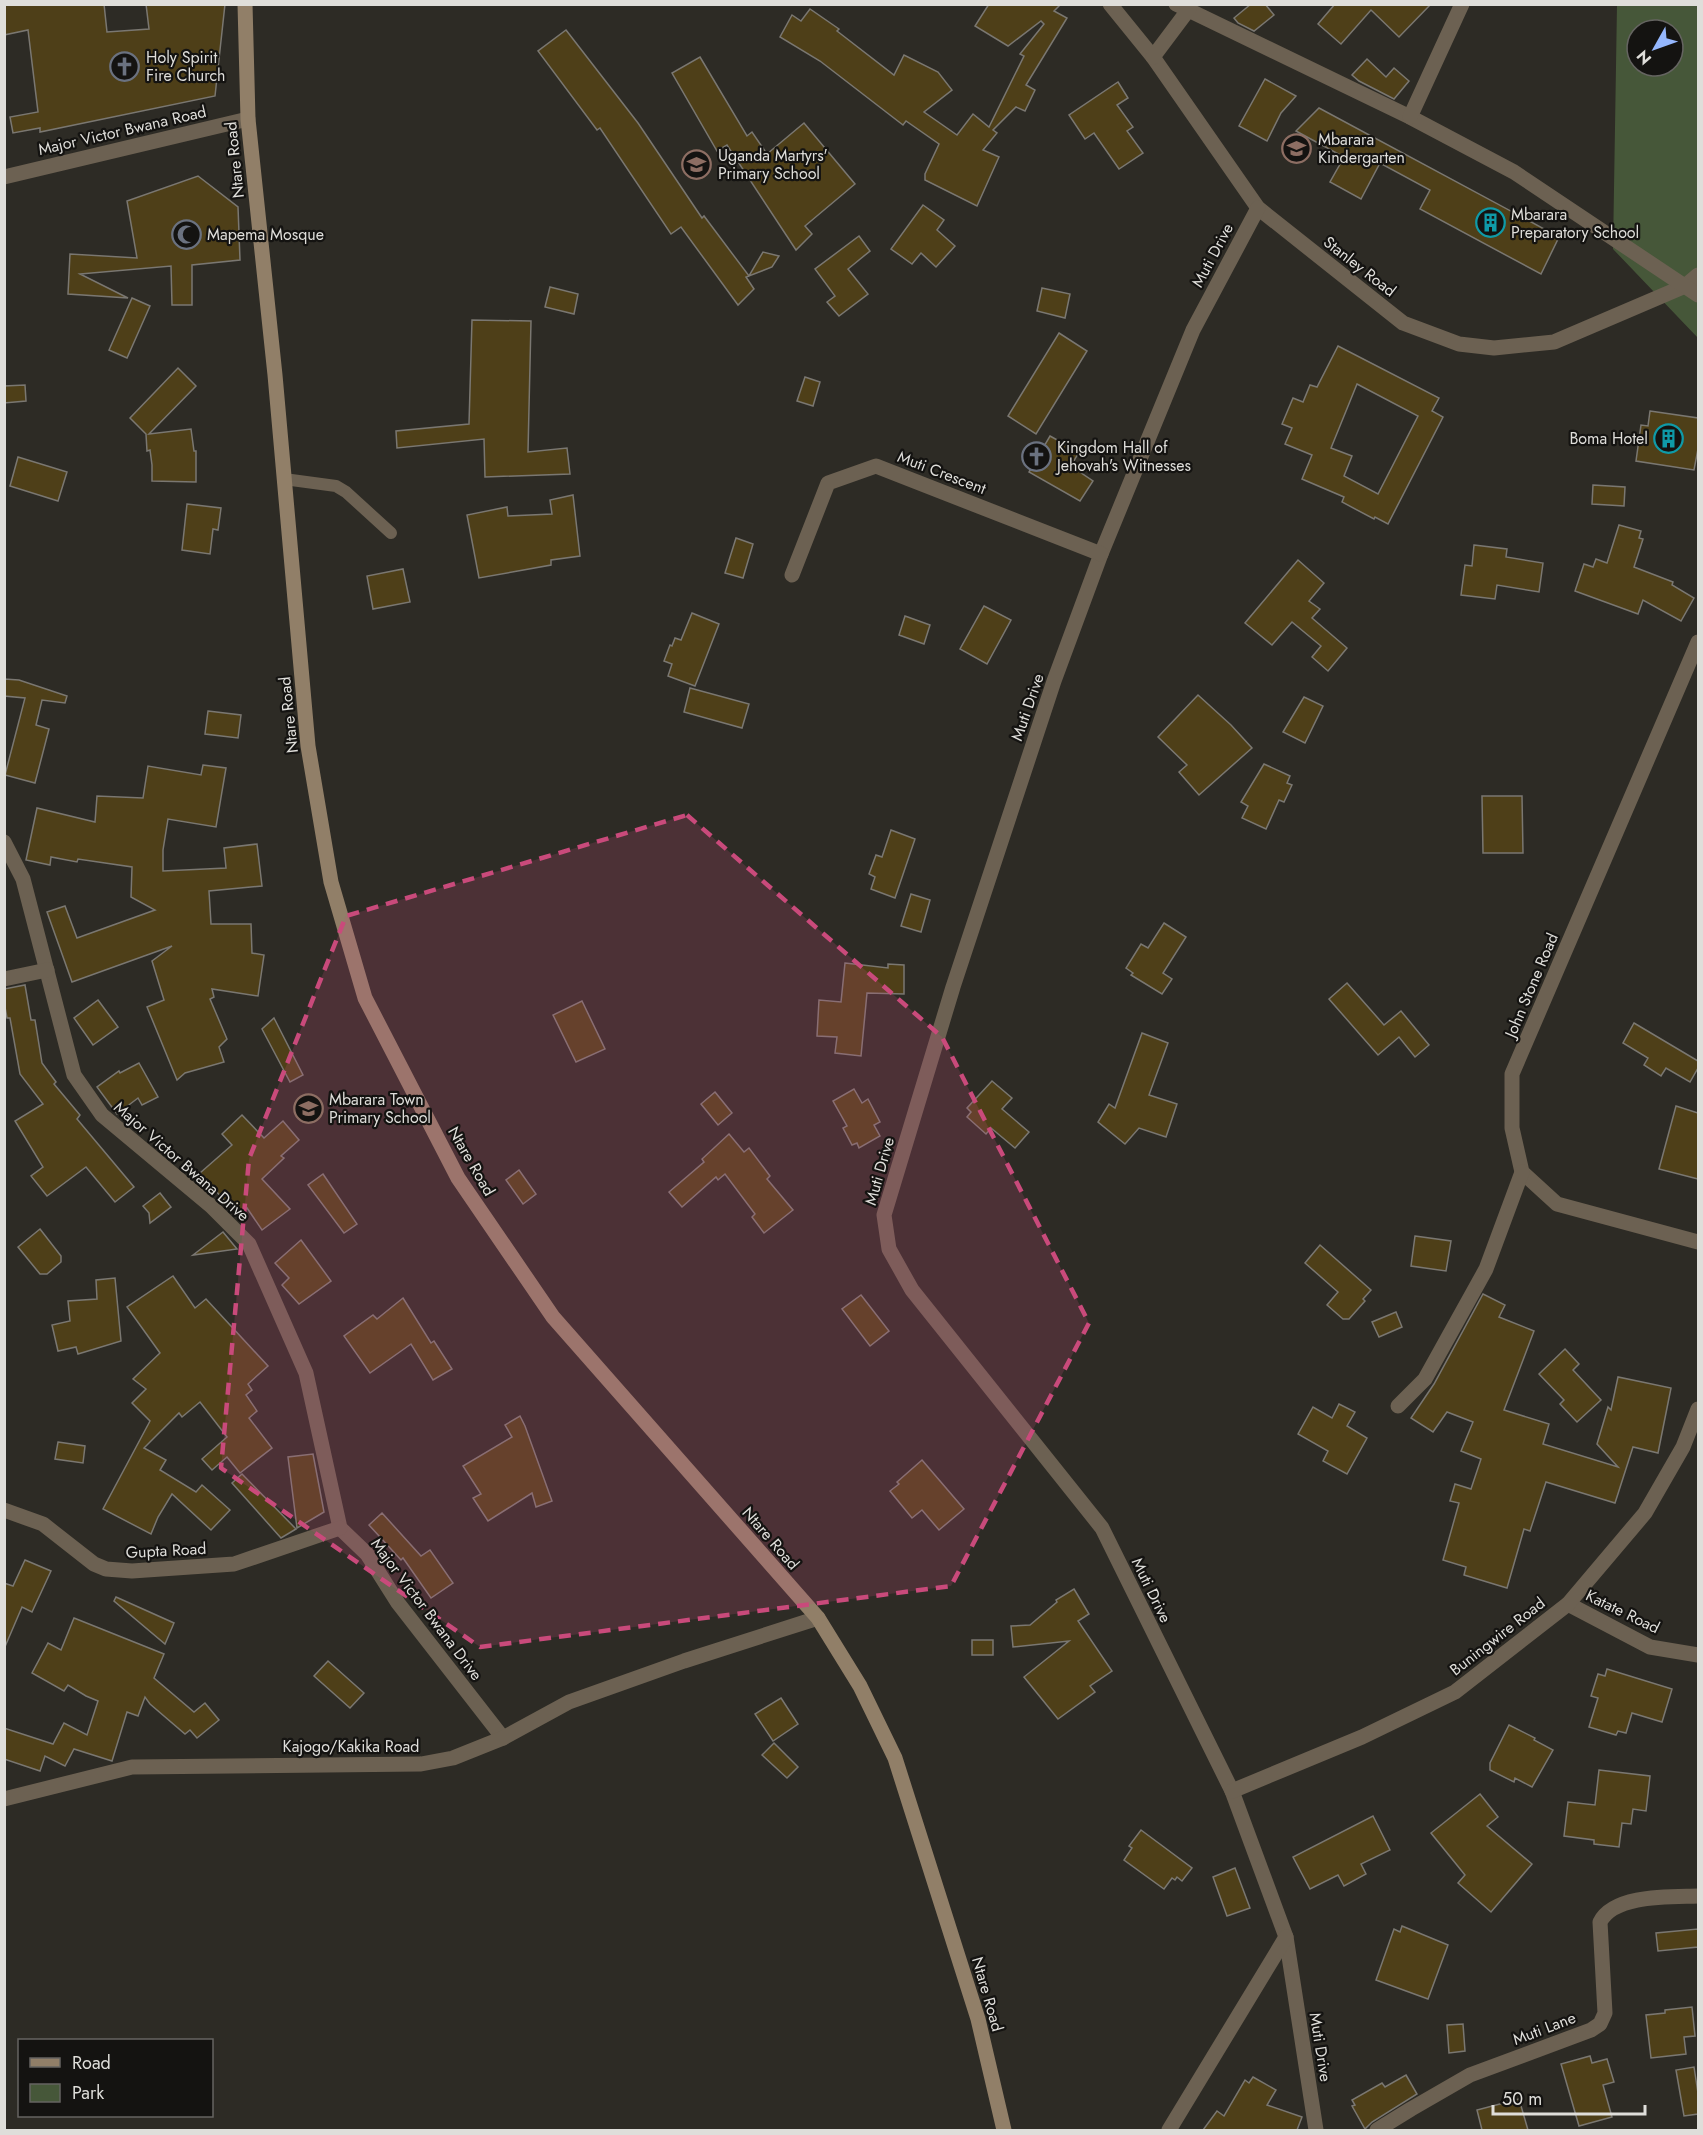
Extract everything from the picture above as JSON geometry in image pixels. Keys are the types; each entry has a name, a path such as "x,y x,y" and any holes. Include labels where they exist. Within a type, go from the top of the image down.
{"main road":[{"name":"Ntare Road","path":"245,4 248,119 308,746 331,882 364,998 458,1178 553,1317 818,1618 860,1686 895,1758 978,2019 1004,2130"}],"street":[{"name":"Stanley Road","path":"1110,4 1153,57 1258,208 1403,323 1460,344 1494,348 1554,342 1685,286 1698,275"},
{"path":"1410,117 1462,4"},
{"path":"1153,57 1183,7 1410,117 1514,172 1698,295"},
{"name":"Major Victor Bwana Road","path":"4,177 248,119"},
{"name":"Muti Drive","path":"1258,208 1193,330 1101,554 1054,681 953,987 884,1215 889,1249 912,1290 1102,1528 1232,1791 1286,1937 1316,2130"},
{"name":"Muti Crescent","path":"792,575 828,483 876,466 1101,554"},
{"name":"John Stone Road","path":"1522,1172 1512,1128 1512,1074 1698,642"},
{"name":"Major Victor Bwana Drive","path":"4,842 23,879 74,1075 102,1115 211,1206 249,1244 306,1373 340,1528 367,1554 398,1603 503,1738"},
{"path":"4,980 47,970"},
{"path":"1398,1406 1425,1379 1481,1279 1522,1172 1557,1204 1698,1242"},
{"name":"Buningwire Road","path":"1232,1791 1362,1737 1455,1692 1568,1604 1645,1513 1683,1447 1698,1409"},
{"name":"Gupta Road","path":"4,1510 43,1524 94,1564 105,1569 123,1570 234,1564 340,1528"},
{"name":"Katate Road","path":"1568,1604 1650,1647 1698,1655"},
{"name":"Kajogo/Kakika Road","path":"4,1799 132,1767 421,1764 453,1758 503,1738 569,1702 684,1660 818,1618"},
{"name":"Muti Lane","path":"1377,2130 1470,2075 1591,2030 1599,2024 1605,2013 1599,1922 1603,1915 1613,1908 1640,1899 1698,1896"},
{"path":"1169,2130 1286,1937"}],"lane":[{"path":"284,479 336,486 346,492 391,533"}],"highlighted area":[{"path":"687,815 942,1037 1089,1323 951,1586 480,1647 221,1468 249,1159 346,916"}],"green space":[{"path":"1617,5 1698,5 1698,338 1613,249"}],"building":[{"name":"Holy Spirit Fire Church","path":"4,4 104,4 107,32 149,29 146,4 225,4 215,96 40,132 40,128 13,133 10,117 38,112 28,30 4,35"},
{"path":"989,4 1061,4 1054,11 1067,18 1026,85 1035,90 1025,111 1016,107 993,130 997,133 983,150 999,157 977,206 925,180 925,174 939,144 906,121 903,125 820,61 780,37 792,15 801,21 810,9 839,29 837,31 894,75 904,55 938,72 952,90 924,112 957,135 973,114 989,127 1024,56 1020,54 1044,24 1041,21 1008,46 975,26"},
{"path":"1251,4 1265,4 1274,15 1254,31 1238,23 1234,18"},
{"path":"1335,4 1431,4 1399,37 1371,10 1341,44 1318,24"},
{"path":"566,30 638,123 702,218 704,216 749,276 746,277 754,289 738,305 681,227 671,234 600,128 597,130 538,51"},
{"path":"700,57 747,136 752,132 767,154 804,123 855,184 805,226 812,234 796,250 727,145 717,151 672,73"},
{"path":"1367,59 1386,77 1394,68 1409,81 1394,99 1352,75"},
{"path":"1265,79 1296,96 1281,113 1267,141 1239,126"},
{"path":"1118,82 1128,98 1117,105 1133,127 1127,131 1143,153 1119,169 1094,133 1085,139 1069,115"},
{"path":"1319,108 1559,237 1541,274 1420,209 1430,190 1380,163 1361,199 1330,182 1344,157 1296,131"},
{"name":"Mapema Mosque","path":"198,176 238,207 240,260 192,265 192,305 172,305 171,266 80,274 128,298 68,294 70,254 137,258 127,201"},
{"path":"923,205 944,220 937,230 955,246 936,267 921,253 912,264 891,249"},
{"path":"859,236 870,251 848,269 868,294 839,316 827,302 835,296 815,269"},
{"path":"763,252 779,256 772,267 749,276"},
{"path":"550,287 578,294 574,314 545,307"},
{"path":"1042,288 1070,294 1065,318 1037,311"},
{"path":"132,298 150,306 127,358 109,350"},
{"path":"472,320 531,321 528,452 567,448 570,474 485,477 484,439 397,448 396,431 469,424"},
{"path":"1059,333 1087,351 1036,434 1008,416"},
{"path":"1338,346 1439,398 1432,411 1443,417 1388,524 1342,502 1344,497 1302,479 1312,455 1285,444 1292,428 1282,424 1293,398 1303,402 1310,385 1317,387","holes":["1357,384 1418,416 1378,494 1344,476 1352,456 1331,448"]},
{"path":"178,368 196,386 149,434 191,429 194,451 196,451 196,482 152,481 152,465 150,450 147,451 146,434 130,418"},
{"path":"805,377 820,382 813,406 797,401"},
{"path":"25,385 26,401 4,403 4,386"},
{"name":"Boma Hotel","path":"1650,411 1698,418 1698,449 1694,470 1636,461 1641,425 1648,426"},
{"path":"1050,436 1079,452 1071,466 1093,481 1080,501 1029,472"},
{"path":"18,457 67,472 58,501 10,486"},
{"path":"1593,485 1625,487 1624,506 1592,504"},
{"path":"573,495 580,556 551,560 551,565 479,578 467,515 507,507 508,516 552,514 550,500"},
{"path":"187,504 221,508 218,530 213,529 210,554 182,550"},
{"path":"1619,525 1641,531 1639,538 1643,539 1634,567 1673,582 1672,585 1694,598 1681,621 1643,600 1638,614 1575,591 1584,564 1593,567 1596,559 1607,563"},
{"path":"736,538 753,544 743,578 725,573"},
{"path":"1474,545 1507,549 1506,557 1543,563 1539,592 1497,585 1495,599 1461,595 1465,565 1472,566"},
{"path":"1298,560 1324,583 1309,601 1320,609 1312,618 1347,648 1328,671 1312,657 1321,646 1292,622 1272,645 1245,623"},
{"path":"403,569 410,602 373,609 367,576"},
{"path":"984,606 1011,620 987,664 960,649"},
{"path":"692,613 719,624 695,686 668,676 672,664 664,661 675,638 681,640"},
{"path":"905,616 930,625 924,644 899,635"},
{"path":"4,679 19,680 67,696 65,703 42,700 36,725 49,729 35,783 5,775 25,698 4,696"},
{"path":"690,688 749,704 742,728 684,712"},
{"path":"1198,695 1252,748 1199,795 1179,772 1187,765 1158,737"},
{"path":"1304,697 1323,706 1305,743 1283,732"},
{"path":"208,711 241,715 238,738 205,734"},
{"path":"1264,764 1290,776 1287,783 1292,785 1284,802 1279,800 1266,829 1242,818 1248,806 1241,802"},
{"path":"203,765 226,768 216,827 168,819 163,850 163,871 226,868 224,848 257,844 262,886 209,891 211,924 251,924 252,953 264,955 258,996 212,989 214,997 210,999 227,1039 219,1047 224,1062 185,1073 177,1080 147,1007 164,1000 152,961 172,946 72,982 47,912 65,906 77,938 155,910 131,897 132,867 51,857 50,865 26,860 37,808 95,822 97,796 143,798 148,766 201,775"},
{"path":"1482,796 1522,796 1523,853 1483,853"},
{"path":"891,830 915,839 895,898 871,889 875,877 869,874 876,855 882,857"},
{"path":"911,894 930,900 921,932 901,926"},
{"path":"1164,923 1186,937 1163,973 1172,979 1162,994 1131,975 1133,973 1126,968 1141,944 1148,948"},
{"path":"845,963 888,968 888,964 904,965 904,994 867,993 861,1056 835,1053 837,1037 817,1036 819,1000 841,1002"},
{"path":"1347,983 1384,1025 1401,1011 1429,1045 1415,1057 1399,1037 1378,1055 1329,999"},
{"path":"25,985 31,1020 35,1020 42,1063 56,1082 54,1084 80,1115 77,1119 134,1187 115,1202 86,1167 47,1196 31,1176 43,1167 15,1121 43,1104 20,1074 10,1018 7,1018 4,1002 4,989"},
{"path":"98,1000 118,1027 93,1045 74,1018"},
{"path":"582,1001 605,1049 576,1062 553,1015"},
{"path":"274,1018 303,1075 290,1082 262,1029"},
{"path":"1634,1023 1698,1061 1698,1068 1690,1082 1666,1068 1661,1076 1644,1065 1648,1058 1623,1043"},
{"path":"1142,1033 1168,1043 1149,1095 1177,1104 1166,1137 1139,1128 1125,1144 1098,1122 1109,1104 1115,1108"},
{"path":"139,1063 158,1097 142,1105 138,1098 117,1114 97,1087 119,1071 120,1073"},
{"path":"992,1081 1012,1098 1002,1109 1029,1132 1015,1148 991,1128 986,1134 967,1117 971,1112 967,1108"},
{"path":"854,1089 862,1103 868,1099 880,1122 874,1125 880,1136 859,1148 857,1143 852,1145 843,1128 847,1126 833,1101"},
{"path":"715,1092 732,1113 718,1125 701,1104"},
{"path":"1676,1106 1698,1113 1698,1179 1659,1169"},
{"path":"242,1115 264,1138 283,1121 299,1140 281,1156 284,1158 262,1179 290,1209 262,1230 247,1208 238,1216 200,1173 232,1145 222,1134"},
{"path":"729,1134 744,1152 749,1148 770,1176 767,1179 793,1210 764,1233 752,1217 755,1214 725,1174 718,1180 716,1177 682,1207 669,1192 704,1162 702,1159"},
{"path":"519,1170 536,1194 523,1204 506,1180"},
{"path":"323,1174 357,1224 344,1233 308,1185"},
{"path":"160,1193 171,1207 150,1223 149,1213 143,1206"},
{"path":"40,1229 61,1256 61,1262 47,1274 40,1274 18,1247"},
{"path":"223,1232 237,1249 193,1255"},
{"path":"1415,1236 1451,1241 1446,1271 1411,1266"},
{"path":"301,1240 331,1281 299,1304 282,1285 289,1278 275,1263"},
{"path":"1320,1245 1371,1290 1363,1299 1365,1301 1349,1319 1343,1319 1327,1305 1338,1292 1305,1263"},
{"path":"173,1276 195,1308 206,1299 268,1366 248,1384 252,1390 246,1395 257,1411 249,1418 272,1448 240,1473 227,1457 212,1470 202,1459 227,1437 200,1402 182,1417 179,1413 144,1448 166,1460 160,1470 196,1492 202,1485 230,1510 211,1530 172,1494 151,1534 103,1509 150,1421 132,1403 146,1389 133,1379 160,1353 127,1307"},
{"path":"115,1278 121,1341 78,1354 76,1347 58,1351 52,1325 70,1321 68,1301 97,1299 96,1280"},
{"path":"1483,1294 1505,1305 1499,1317 1534,1331 1504,1410 1549,1424 1543,1444 1618,1467 1597,1444 1608,1407 1611,1410 1618,1377 1671,1388 1658,1453 1633,1447 1615,1503 1546,1482 1530,1531 1524,1529 1507,1588 1464,1575 1466,1567 1443,1560 1459,1503 1450,1501 1455,1484 1471,1489 1481,1459 1461,1451 1473,1422 1447,1412 1433,1432 1411,1418 1434,1384"},
{"path":"861,1295 889,1331 870,1346 842,1309"},
{"path":"403,1298 431,1343 434,1341 452,1369 433,1380 411,1344 370,1373 344,1336 373,1315 377,1319"},
{"path":"1396,1312 1402,1327 1379,1337 1372,1322"},
{"path":"1565,1349 1579,1364 1573,1370 1601,1400 1577,1422 1560,1404 1564,1400 1539,1374"},
{"path":"1339,1404 1355,1412 1347,1426 1367,1438 1347,1474 1323,1461 1328,1451 1298,1434 1313,1407 1332,1418"},
{"path":"520,1416 552,1501 536,1507 532,1493 488,1521 473,1498 481,1494 463,1466 512,1437 505,1425"},
{"path":"58,1442 85,1446 83,1463 55,1459"},
{"path":"313,1454 324,1512 297,1528 288,1457"},
{"path":"922,1460 964,1509 939,1530 922,1510 912,1518 890,1491"},
{"path":"242,1474 296,1529 281,1538 232,1483"},
{"path":"382,1513 421,1556 430,1550 453,1583 431,1598 403,1558 401,1560 369,1525"},
{"path":"25,1560 51,1571 32,1612 22,1607 4,1649 4,1583 13,1586"},
{"path":"1074,1589 1089,1614 1078,1621 1112,1671 1090,1686 1095,1692 1058,1719 1024,1677 1069,1641 1013,1647 1011,1626 1030,1625 1057,1602 1056,1600"},
{"path":"116,1597 174,1623 165,1644 114,1601"},
{"path":"74,1618 164,1654 154,1678 194,1712 205,1703 219,1720 197,1738 190,1730 185,1734 145,1697 138,1716 127,1712 112,1761 74,1749 65,1766 45,1756 40,1771 4,1759 4,1728 53,1744 64,1723 87,1735 98,1701 68,1685 64,1691 32,1673 48,1643 61,1650"},
{"path":"972,1640 993,1640 993,1655 972,1655"},
{"path":"328,1661 364,1693 350,1708 314,1676"},
{"path":"1607,1669 1672,1689 1662,1722 1632,1713 1626,1733 1618,1731 1616,1735 1589,1727 1598,1698 1591,1696 1598,1674 1605,1676"},
{"path":"781,1698 798,1724 773,1741 755,1714"},
{"path":"1509,1725 1553,1750 1532,1787 1515,1778 1514,1782 1490,1770 1490,1763"},
{"path":"774,1743 798,1767 787,1778 762,1755"},
{"path":"1599,1770 1650,1776 1646,1811 1633,1809 1631,1824 1622,1823 1619,1847 1594,1844 1594,1840 1564,1836 1568,1802 1595,1805"},
{"path":"1480,1794 1498,1817 1487,1826 1532,1864 1491,1912 1458,1883 1465,1875 1431,1833"},
{"path":"1373,1816 1390,1850 1361,1864 1366,1874 1344,1886 1338,1875 1310,1889 1293,1857"},
{"path":"1141,1830 1192,1868 1182,1881 1177,1877 1175,1880 1172,1878 1164,1889 1124,1860 1132,1848 1129,1846"},
{"path":"1235,1868 1250,1908 1227,1916 1213,1877"},
{"path":"1402,1926 1448,1945 1428,1999 1376,1980 1394,1929 1400,1932"},
{"path":"1698,1929 1698,1947 1658,1951 1656,1933"},
{"path":"1692,2007 1695,2036 1684,2037 1686,2054 1651,2058 1646,2015"},
{"path":"1463,2024 1465,2051 1449,2053 1447,2025"},
{"path":"1590,2056 1592,2063 1607,2059 1614,2082 1603,2085 1612,2117 1579,2126 1561,2064"},
{"path":"1694,2067 1698,2114 1684,2116 1676,2070"},
{"path":"1406,2075 1417,2094 1372,2122 1365,2129 1352,2106 1355,2105 1352,2100 1382,2083 1385,2087"},
{"path":"1253,2077 1276,2090 1267,2105 1302,2117 1297,2130 1203,2130 1217,2111 1224,2116 1245,2080 1249,2083"},
{"path":"1519,2099 1528,2130 1482,2130 1477,2110"}],"place":[{"name":"Holy Spirit Fire Church","path":"125,66"},
{"name":"Mbarara Kindergarten","path":"1297,148"},
{"name":"Uganda Martyrs' Primary School","path":"697,164"},
{"name":"Mbarara Preparatory School","path":"1490,223"},
{"name":"Mapema Mosque","path":"186,234"},
{"name":"Boma Hotel","path":"1669,438"},
{"name":"Kingdom Hall of Jehovah's Witnesses","path":"1036,456"},
{"name":"Mbarara Town Primary School","path":"308,1108"}]}
